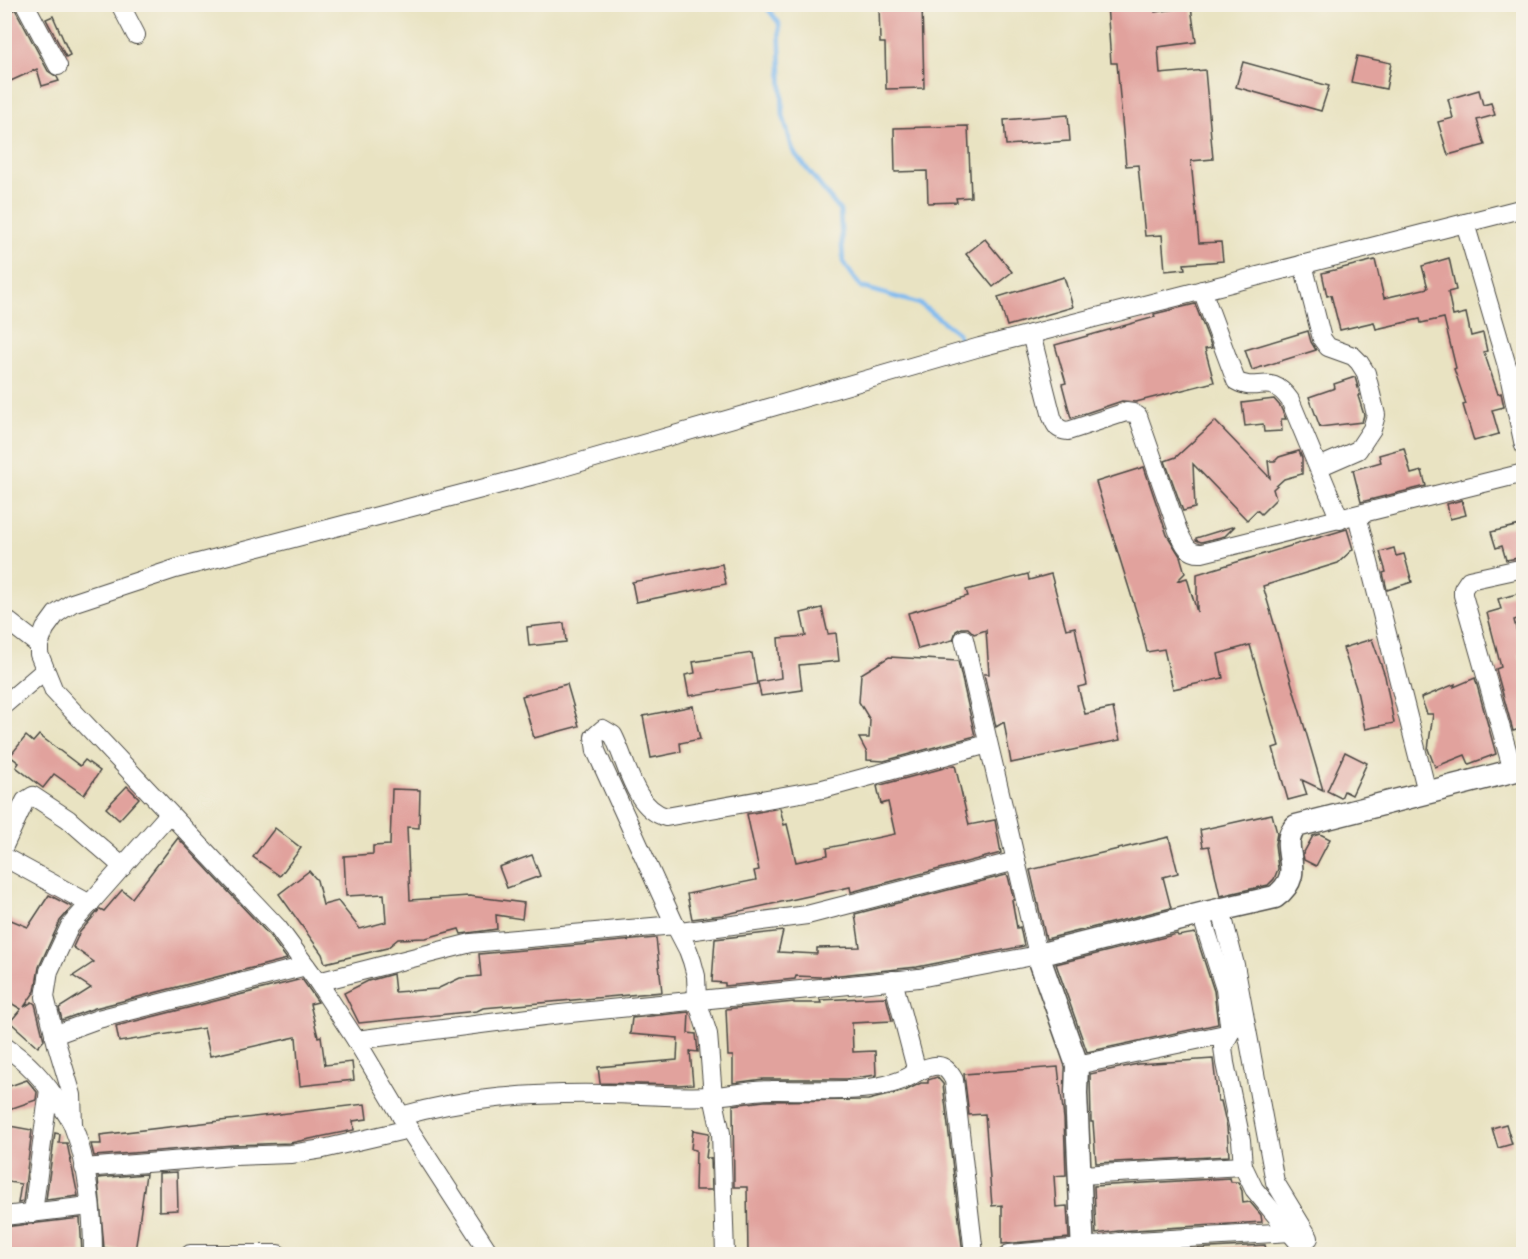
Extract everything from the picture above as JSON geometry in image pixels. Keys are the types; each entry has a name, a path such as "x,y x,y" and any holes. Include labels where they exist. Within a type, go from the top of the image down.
{"street":[{"path":"25,4 58,66"},
{"path":"120,4 135,35"},
{"path":"490,1254 405,1123 356,1040 318,982 278,928 54,691 39,654 39,645 45,629 56,614 72,603 175,569 546,472 981,346 1524,208"},
{"path":"1465,223 1515,363 1524,446"},
{"path":"1303,264 1322,339 1328,347 1353,356 1359,362 1366,373 1377,415 1372,429 1358,450 1319,467"},
{"path":"1202,290 1233,377 1242,384 1272,384 1282,390 1290,400 1319,467 1348,517 1427,792"},
{"path":"1031,334 1052,417 1060,430 1068,431 1126,412 1138,416 1178,531 1186,548 1191,552 1202,553 1524,473"},
{"path":"356,1040 697,1000 919,978 1038,955 1275,897 1283,891 1292,874 1289,836 1296,826 1518,769 1463,589 1469,580 1524,568"},
{"path":"4,618 39,645"},
{"path":"964,639 1038,955 1077,1065 1076,1093 1083,1251"},
{"path":"4,705 45,670"},
{"path":"725,1254 721,1133 713,1096 708,1034 697,1000 696,976 688,950 596,751 594,737 603,729 610,732 615,739 626,770 647,806 652,811 666,817 823,789 988,744"},
{"path":"4,846 25,801 33,796 68,819 123,867"},
{"path":"93,1254 90,1206 84,1168 73,1124 72,1095 45,997 49,972 64,937 90,904 170,814"},
{"path":"4,857 90,904"},
{"path":"318,982 471,943 677,928 807,915 1016,861"},
{"path":"1211,912 1225,989 1230,1033 1223,1047 1224,1055 1241,1140 1243,1166 1254,1189 1308,1254"},
{"path":"1211,912 1235,965 1275,1182 1320,1254"},
{"path":"54,1035 98,1019 306,966"},
{"path":"893,980 917,1072"},
{"path":"1077,1065 1230,1033"},
{"path":"4,1046 41,1077 73,1124"},
{"path":"84,1168 291,1154 323,1149 405,1123 450,1103 537,1095 713,1096 768,1089 841,1091 888,1084 905,1079 931,1066 940,1065 950,1072 954,1080 974,1254"},
{"path":"33,1213 49,1089"},
{"path":"1081,1175 1243,1166"},
{"path":"4,1216 90,1206"},
{"path":"1009,1254 1083,1251 1119,1242 1292,1232"},
{"path":"190,1254 278,1254"}],"building":[{"path":"879,4 922,4 924,88 886,89 885,43 880,43"},
{"path":"1107,4 1155,4 1155,12 1191,7 1196,42 1158,47 1160,74 1205,70 1213,159 1191,161 1199,243 1221,242 1223,261 1184,264 1185,269 1165,271 1162,235 1145,236 1138,165 1126,166 1117,63 1111,63"},
{"path":"15,9 48,71 59,81 42,86 37,69 4,84 4,45 9,43 4,33 4,14"},
{"path":"53,16 70,55 66,57 46,19"},
{"path":"1357,56 1391,63 1386,89 1351,82"},
{"path":"1243,62 1329,86 1321,111 1236,87"},
{"path":"1479,90 1483,105 1491,103 1495,115 1477,120 1485,145 1448,155 1438,122 1453,118 1448,99"},
{"path":"1068,115 1070,141 1006,145 1004,120"},
{"path":"968,126 971,197 956,198 957,202 928,203 927,171 895,172 894,128"},
{"path":"985,239 1012,272 993,287 966,254"},
{"path":"1449,258 1456,290 1448,292 1453,316 1466,313 1471,336 1483,333 1487,351 1484,352 1498,394 1501,393 1504,407 1492,410 1499,434 1474,441 1463,405 1466,404 1454,369 1456,368 1444,318 1421,323 1420,319 1376,329 1374,322 1340,330 1331,295 1327,296 1322,273 1375,260 1384,298 1428,288 1422,266"},
{"path":"1064,277 1073,307 1007,326 998,297"},
{"path":"1195,304 1212,348 1205,349 1214,382 1136,402 1122,401 1071,418 1062,384 1066,383 1055,345 1155,317 1154,314"},
{"path":"1308,331 1316,350 1252,370 1245,350"},
{"path":"1355,377 1364,415 1362,422 1320,427 1309,397 1335,388 1334,384"},
{"path":"1274,399 1286,419 1281,419 1282,431 1264,432 1263,424 1245,426 1242,403"},
{"path":"1215,421 1270,478 1268,461 1275,461 1279,457 1299,451 1302,458 1302,474 1284,479 1273,489 1276,499 1261,514 1257,510 1247,520 1193,464 1195,508 1183,511 1165,461 1176,457"},
{"path":"1404,448 1411,474 1422,471 1426,486 1361,502 1353,470 1381,462 1379,455"},
{"path":"1144,467 1167,535 1180,556 1185,573 1177,581 1187,578 1197,612 1197,574 1347,529 1353,549 1338,563 1263,586 1323,790 1302,780 1307,795 1288,800 1273,748 1279,746 1250,645 1218,654 1223,678 1173,689 1164,649 1147,652 1096,482"},
{"path":"1462,500 1466,515 1450,519 1447,504"},
{"path":"1524,524 1524,557 1506,560 1502,546 1496,548 1491,532"},
{"path":"1235,526 1225,536 1201,542 1196,540 1196,538"},
{"path":"1394,548 1396,556 1404,554 1412,582 1387,590 1383,573 1386,572 1380,552"},
{"path":"722,564 726,584 636,602 632,582"},
{"path":"1028,574 1029,580 1051,574 1066,629 1075,627 1087,685 1078,687 1085,714 1113,708 1120,740 1011,763 1004,722 996,727 984,674 989,674 986,630 974,634 968,628 961,628 956,631 953,640 918,649 908,613 968,596 966,590"},
{"path":"1524,592 1524,617 1514,620 1524,670 1524,728 1513,731 1496,669 1501,667 1487,613 1501,609 1498,599"},
{"path":"822,608 828,634 836,633 839,661 799,665 802,690 761,696 758,682 781,678 778,638 806,636 801,613"},
{"path":"564,623 566,642 529,646 527,627"},
{"path":"1372,639 1385,676 1394,723 1365,729 1357,691 1343,648"},
{"path":"752,653 757,684 689,696 685,675 695,673 693,662"},
{"path":"889,657 958,661 975,736 884,761 867,760 867,753 859,738 869,738 870,720 859,702 861,674"},
{"path":"1475,678 1496,754 1469,764 1465,755 1435,767 1428,749 1433,714 1427,714 1421,698"},
{"path":"567,684 579,726 534,738 522,696"},
{"path":"693,706 700,739 680,743 681,752 651,758 643,716"},
{"path":"39,735 80,766 85,760 100,771 84,795 54,774 43,788 16,767 19,763 10,756 26,736 33,742"},
{"path":"1345,752 1367,763 1352,795 1344,791 1341,798 1327,791"},
{"path":"955,765 969,825 995,820 1001,853 851,892 850,887 722,915 692,919 687,894 756,880 754,871 759,870 747,814 780,808 784,825 787,824 796,862 828,855 827,848 895,834 888,802 881,804 877,786"},
{"path":"127,786 139,798 119,820 106,808"},
{"path":"392,789 420,790 419,828 407,827 410,900 469,896 524,903 522,919 496,915 497,929 461,934 459,929 426,938 398,939 387,948 325,963 322,954 279,894 309,871 317,880 323,905 338,901 360,929 386,922 384,894 346,896 344,856 373,854 373,846 390,845"},
{"path":"1272,814 1277,833 1275,844 1278,869 1274,879 1268,885 1220,896 1209,846 1203,847 1200,830"},
{"path":"275,828 301,848 280,876 253,857"},
{"path":"1320,834 1330,839 1316,866 1304,860 1303,854 1313,836"},
{"path":"1169,837 1178,873 1163,877 1171,908 1046,939 1030,870"},
{"path":"178,838 269,935 287,959 95,1008 62,1020 59,1008 91,988 73,976 94,962 73,947 80,932 100,909 104,911 122,890 132,898"},
{"path":"532,855 540,876 507,888 499,867"},
{"path":"1006,875 1014,900 1012,900 1017,928 1020,927 1024,946 917,967 820,977 796,976 795,979 725,986 725,983 712,982 715,939 783,931 778,952 817,954 817,948 860,947 855,914"},
{"path":"49,895 72,907 60,921 39,967 35,991 24,1007 32,1002 35,1004 44,1040 38,1047 10,1022 21,1009 4,999 4,917 28,927"},
{"path":"1195,933 1214,991 1218,1024 1087,1052 1056,964 1177,934 1178,936"},
{"path":"656,938 662,992 483,1008 477,1011 359,1023 344,993 368,981 393,974 395,992 437,989 460,978 481,976 479,954"},
{"path":"302,979 318,1002 310,1004 318,1037 321,1036 325,1065 352,1062 354,1080 300,1086 296,1037 210,1056 204,1028 119,1042 116,1026"},
{"path":"886,997 892,1021 852,1023 853,1052 875,1051 876,1075 846,1079 763,1079 733,1083 733,1056 728,1056 726,1009 794,1002 821,1003 820,1000"},
{"path":"689,1012 688,1033 696,1034 698,1052 690,1051 693,1084 600,1083 598,1067 677,1060 678,1038 630,1034 632,1018"},
{"path":"1213,1059 1218,1101 1221,1101 1227,1127 1229,1156 1096,1163 1093,1122 1091,1122 1090,1074 1138,1064"},
{"path":"1058,1067 1064,1119 1066,1175 1054,1176 1056,1207 1067,1206 1069,1238 1002,1244 1002,1205 992,1206 985,1114 969,1115 964,1074"},
{"path":"937,1077 943,1084 963,1254 748,1254 747,1187 734,1187 733,1105 764,1101 868,1100 905,1091 921,1083 928,1083 928,1080"},
{"path":"27,1080 37,1092 36,1100 4,1111 4,1088"},
{"path":"365,1104 367,1119 353,1121 354,1130 290,1143 94,1156 91,1144 101,1144 100,1135"},
{"path":"1506,1124 1512,1144 1498,1148 1492,1128"},
{"path":"4,1125 32,1130 23,1202 18,1203 21,1184 4,1181"},
{"path":"693,1130 709,1133 706,1158 711,1158 712,1190 695,1190 696,1150 691,1149"},
{"path":"55,1133 60,1134 59,1143 67,1143 78,1196 46,1200"},
{"path":"177,1172 178,1210 159,1211 159,1173"},
{"path":"146,1174 135,1252 104,1248 98,1178"},
{"path":"1230,1178 1231,1182 1238,1182 1242,1191 1243,1203 1250,1202 1261,1215 1262,1222 1096,1234 1094,1186"},
{"path":"80,1218 82,1253 4,1254 4,1227"},
{"path":"1265,1245 1267,1254 1112,1254 1120,1253"}],"waterway":[{"path":"764,4 779,23 783,115 793,151 840,211 843,262 861,287 920,304 958,333 961,344"}]}
